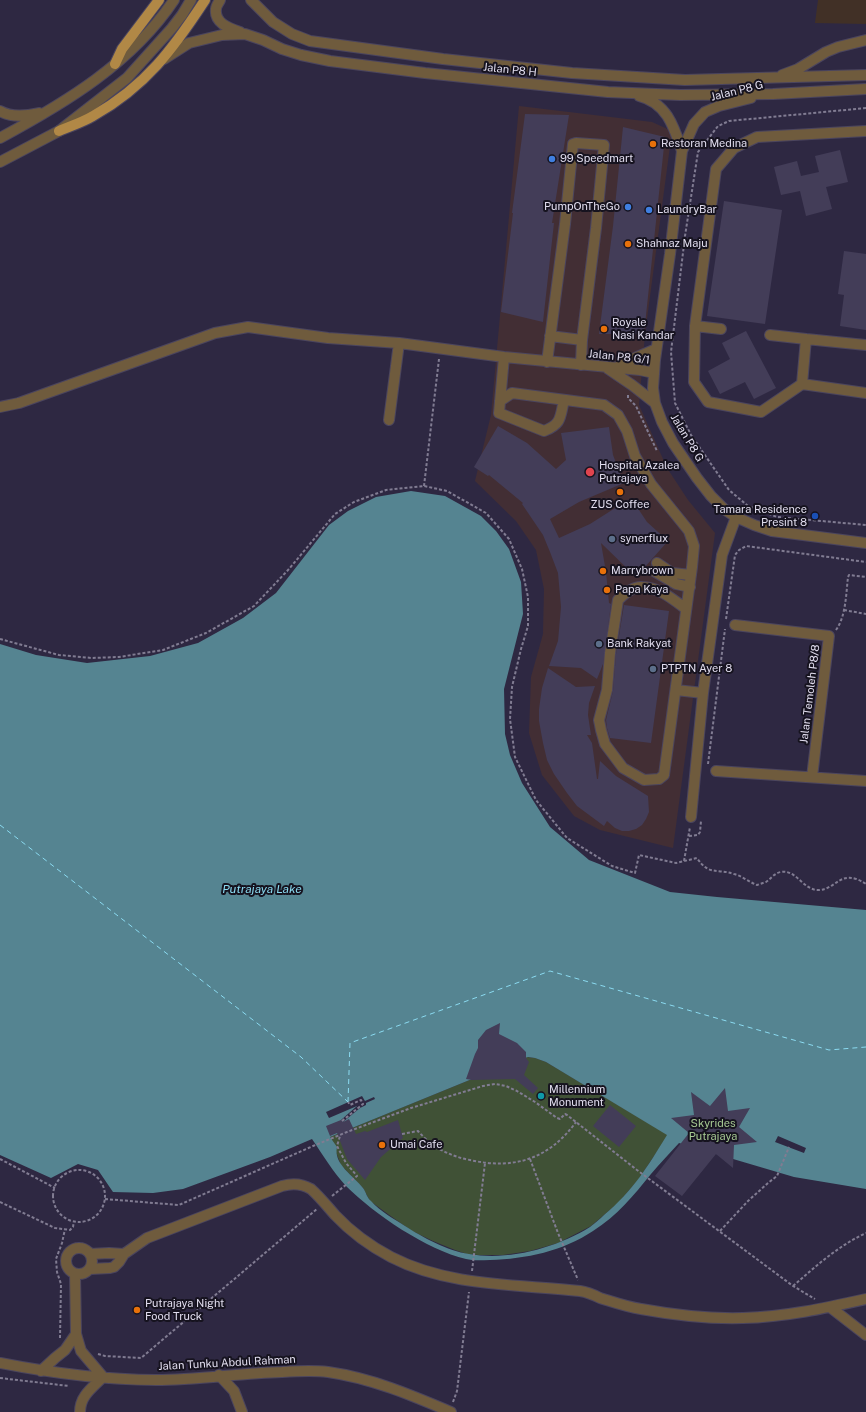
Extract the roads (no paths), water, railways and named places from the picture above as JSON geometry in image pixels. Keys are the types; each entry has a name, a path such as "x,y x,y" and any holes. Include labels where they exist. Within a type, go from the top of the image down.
{"main road":[{"path":"115,64 122,49 159,0"},
{"path":"60,131 93,117 133,90 163,60 180,38 205,0"}],"street":[{"path":"0,138 50,111 115,64 134,48 174,0"},
{"path":"0,162 60,131 127,78 172,28 191,0"},
{"path":"220,0 216,9 218,21 227,28 245,34"},
{"name":"Jalan P8 H","path":"251,1 273,22 292,34 310,41 572,74 685,80 866,75"},
{"name":"Jalan P8 H","path":"163,60 188,43 222,35 245,34 263,40 282,49 330,61 535,85 625,93 680,95 773,94 866,89"},
{"path":"770,78 798,69 838,47 866,40"},
{"name":"Jalan P8 G","path":"625,93 645,98 659,105 667,114 676,133 682,151"},
{"name":"Jalan P8 G","path":"773,94 719,106 705,112 694,124 682,151 670,254 656,349 653,388 655,404 673,443 697,478 711,496 724,509 736,517 772,531 866,543"},
{"path":"0,111 11,115 24,116 50,111"},
{"path":"866,131 757,137 734,148 716,169 695,326 694,382 708,402 760,412 802,384 866,393"},
{"path":"547,362 565,224 573,144 604,145 596,228 582,340 581,365"},
{"path":"695,326 721,329"},
{"name":"Jalan P8 G/1","path":"0,407 19,403 215,333 248,327 328,338 441,348 504,357 640,370 654,373"},
{"path":"770,335 866,345"},
{"path":"550,336 582,340"},
{"path":"802,384 806,339"},
{"path":"389,420 399,344"},
{"path":"655,404 611,368 656,349"},
{"path":"504,357 499,414 544,431 554,427 560,419 564,400"},
{"path":"502,376 507,387 512,393"},
{"path":"500,401 512,393 604,405 618,415 627,431 635,456 651,484 689,531 694,546 690,587 664,775 660,779 644,780 623,768 605,744 599,720 607,690 610,653 618,600 628,591 641,586 658,591 673,599 686,609"},
{"path":"696,818 703,693 722,555 736,517"},
{"path":"690,587 676,584 655,567 672,573 691,575"},
{"name":"Jalan Temoleh P8/8","path":"735,625 829,636 812,777"},
{"path":"676,690 703,693"},
{"path":"712,767 866,781"},
{"path":"90,1269 114,1267 120,1262 124,1254 147,1238 282,1186 296,1184 304,1185 311,1189 348,1227 368,1243 389,1256 423,1271 439,1275 471,1281 583,1291 638,1309 719,1318 768,1316 830,1307 866,1299"},
{"path":"81,1248 90,1254 92,1264 86,1273 75,1274 67,1266 67,1256 71,1251 81,1248"},
{"path":"90,1254 124,1254"},
{"path":"75,1274 76,1334 81,1351 103,1377 85,1395 80,1404 80,1412"},
{"path":"830,1307 866,1335"},
{"path":"41,1371 65,1350 76,1334"},
{"name":"Jalan Tunku Abdul Rahman","path":"0,1363 41,1371 156,1380 290,1371 326,1372 382,1384 450,1412"},
{"path":"219,1375 234,1391 242,1412"}],"water":[{"name":"Putrajaya Lake","path":"411,491 445,496 481,516 496,531 509,549 521,582 523,614 504,689 505,734 510,755 522,783 550,827 589,860 670,892 866,910 866,1189 794,1177 679,1143 632,1197 610,1219 581,1238 557,1249 530,1256 475,1260 466,1259 435,1248 402,1230 371,1208 341,1181 312,1139 270,1157 183,1189 153,1193 113,1192 98,1170 78,1164 51,1178 0,1155 0,644 36,655 87,663 150,656 198,643 243,618 276,593 329,525 348,511 376,497","holes":["528,1057 546,1062 667,1135 646,1168 623,1197 594,1224 577,1234 547,1247 516,1254 484,1256 453,1250 419,1235 379,1208 370,1200 363,1188 345,1169 338,1159 337,1147 330,1137 521,1059"]}],"place":[{"name":"Restoran Medina","path":"653,144"},
{"name":"99 Speedmart","path":"552,159"},
{"name":"PumpOnTheGo","path":"628,207"},
{"name":"LaundryBar","path":"649,210"},
{"name":"Shahnaz Maju","path":"628,244"},
{"name":"Royale Nasi Kandar","path":"604,329"},
{"name":"Hospital Azalea Putrajaya","path":"590,472"},
{"name":"ZUS Coffee","path":"620,492"},
{"name":"Tamara Residence Presint 8","path":"815,516"},
{"name":"synerflux","path":"612,539"},
{"name":"Marrybrown","path":"603,571"},
{"name":"Papa Kaya","path":"607,590"},
{"name":"Bank Rakyat","path":"599,644"},
{"name":"PTPTN Ayer 8","path":"653,669"},
{"name":"Millennium Monument","path":"541,1096"},
{"name":"Umai Cafe","path":"382,1145"},
{"name":"Putrajaya Night Food Truck","path":"137,1310"}],"park label":[{"name":"Skyrides Putrajaya","path":"713,1130"}]}
